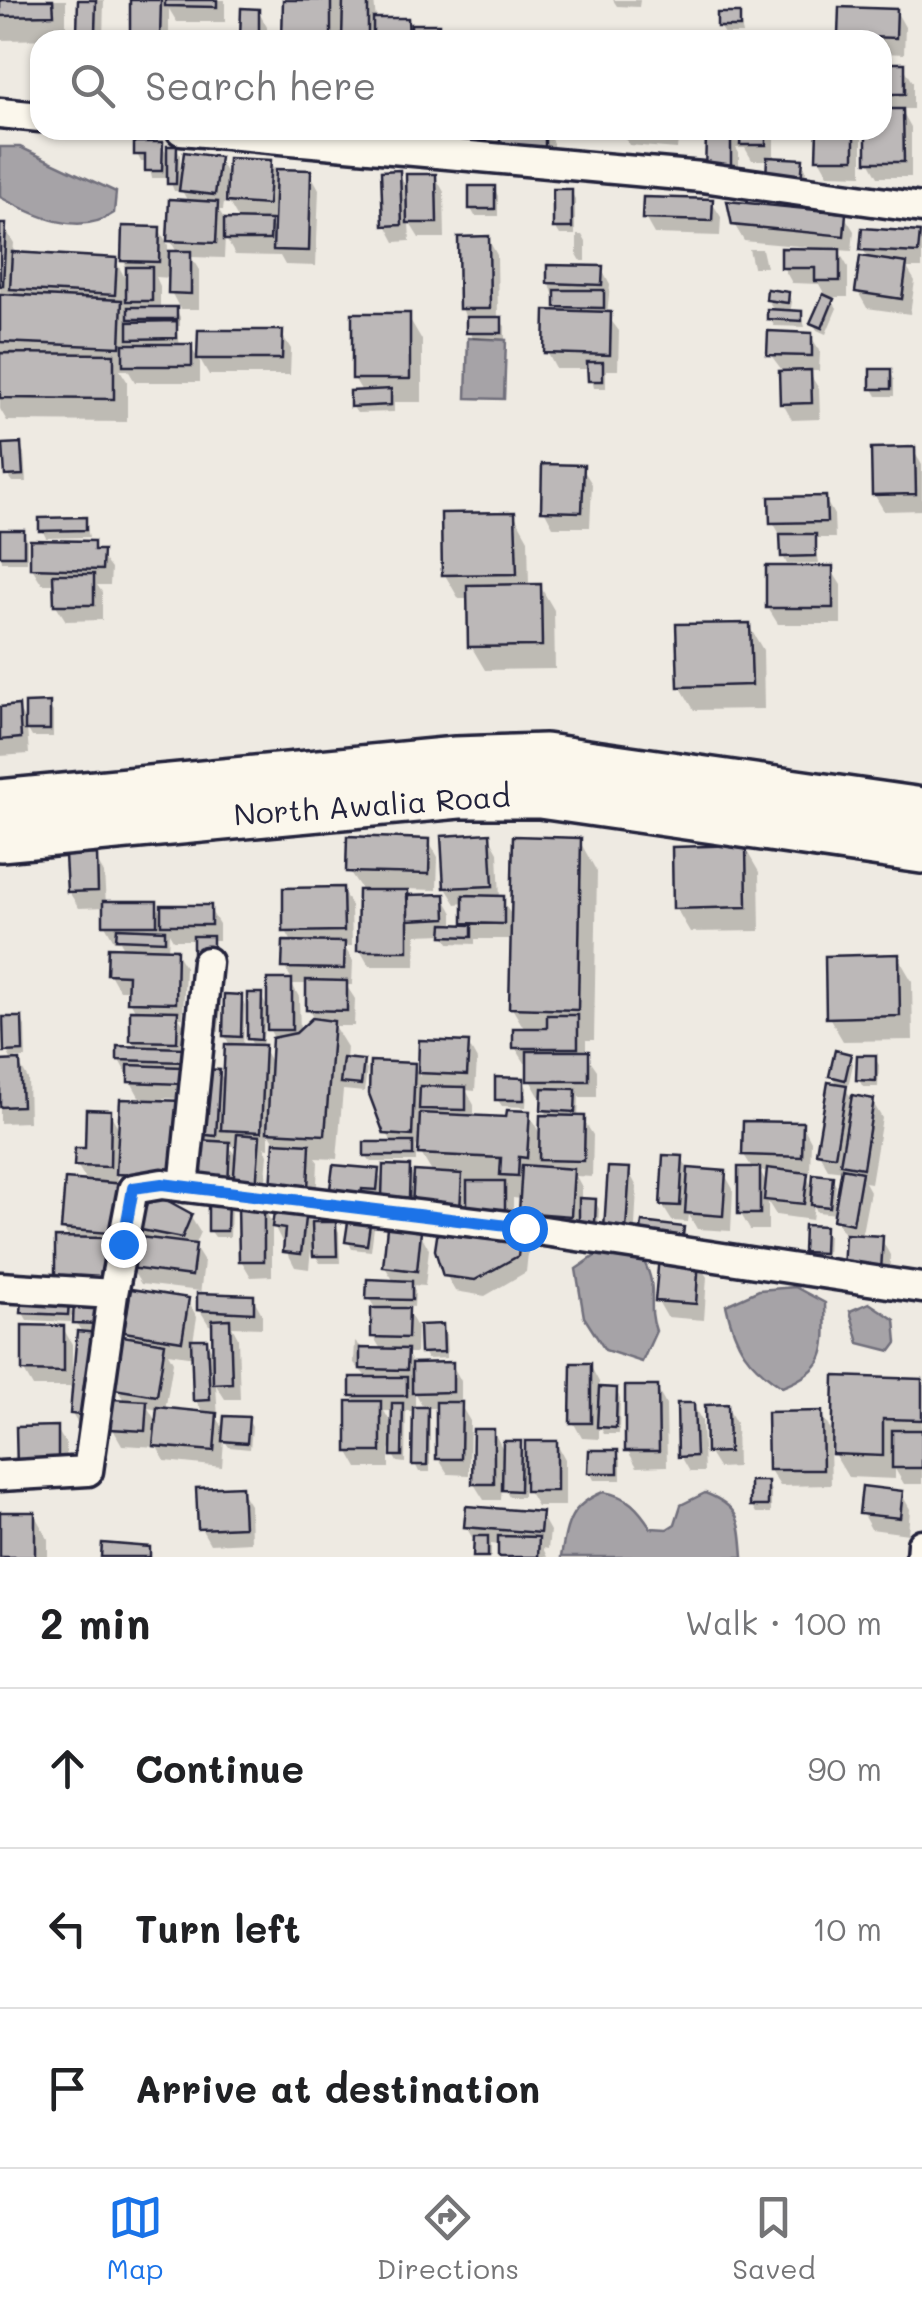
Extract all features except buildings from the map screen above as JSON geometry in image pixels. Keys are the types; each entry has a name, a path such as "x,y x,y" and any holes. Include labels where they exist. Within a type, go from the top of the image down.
{"main road":[{"name":"North Awalia Road","path":"0,803 456,760 544,757 922,811"},
{"name":"North Awalia Road","path":"0,838 460,794 540,794 922,850"}],"street":[{"path":"0,114 30,116"},
{"path":"290,140 702,178 922,208"},
{"path":"184,1187 207,962"},
{"path":"0,1476 88,1471 113,1294 133,1188 162,1184 524,1228 922,1288"},
{"path":"0,1287 113,1294"},
{"path":"920,1557 922,1544"}],"shaded area":[{"path":"0,147 20,147 116,192 114,213 86,223 57,221 0,197"},
{"path":"468,338 506,340 504,399 466,398"},
{"path":"598,1254 644,1262 652,1288 656,1331 642,1362 605,1350 584,1317 576,1269"},
{"path":"795,1287 825,1303 824,1345 822,1356 809,1373 782,1387 744,1352 726,1305 759,1290"},
{"path":"869,1303 895,1320 897,1343 891,1351 859,1343 850,1311"},
{"path":"603,1492 631,1504 651,1528 667,1529 675,1524 681,1505 705,1493 717,1498 736,1517 743,1557 561,1557 565,1534 576,1510"}],"route":[{"path":"123,1244 133,1188 162,1184 524,1228"}]}
